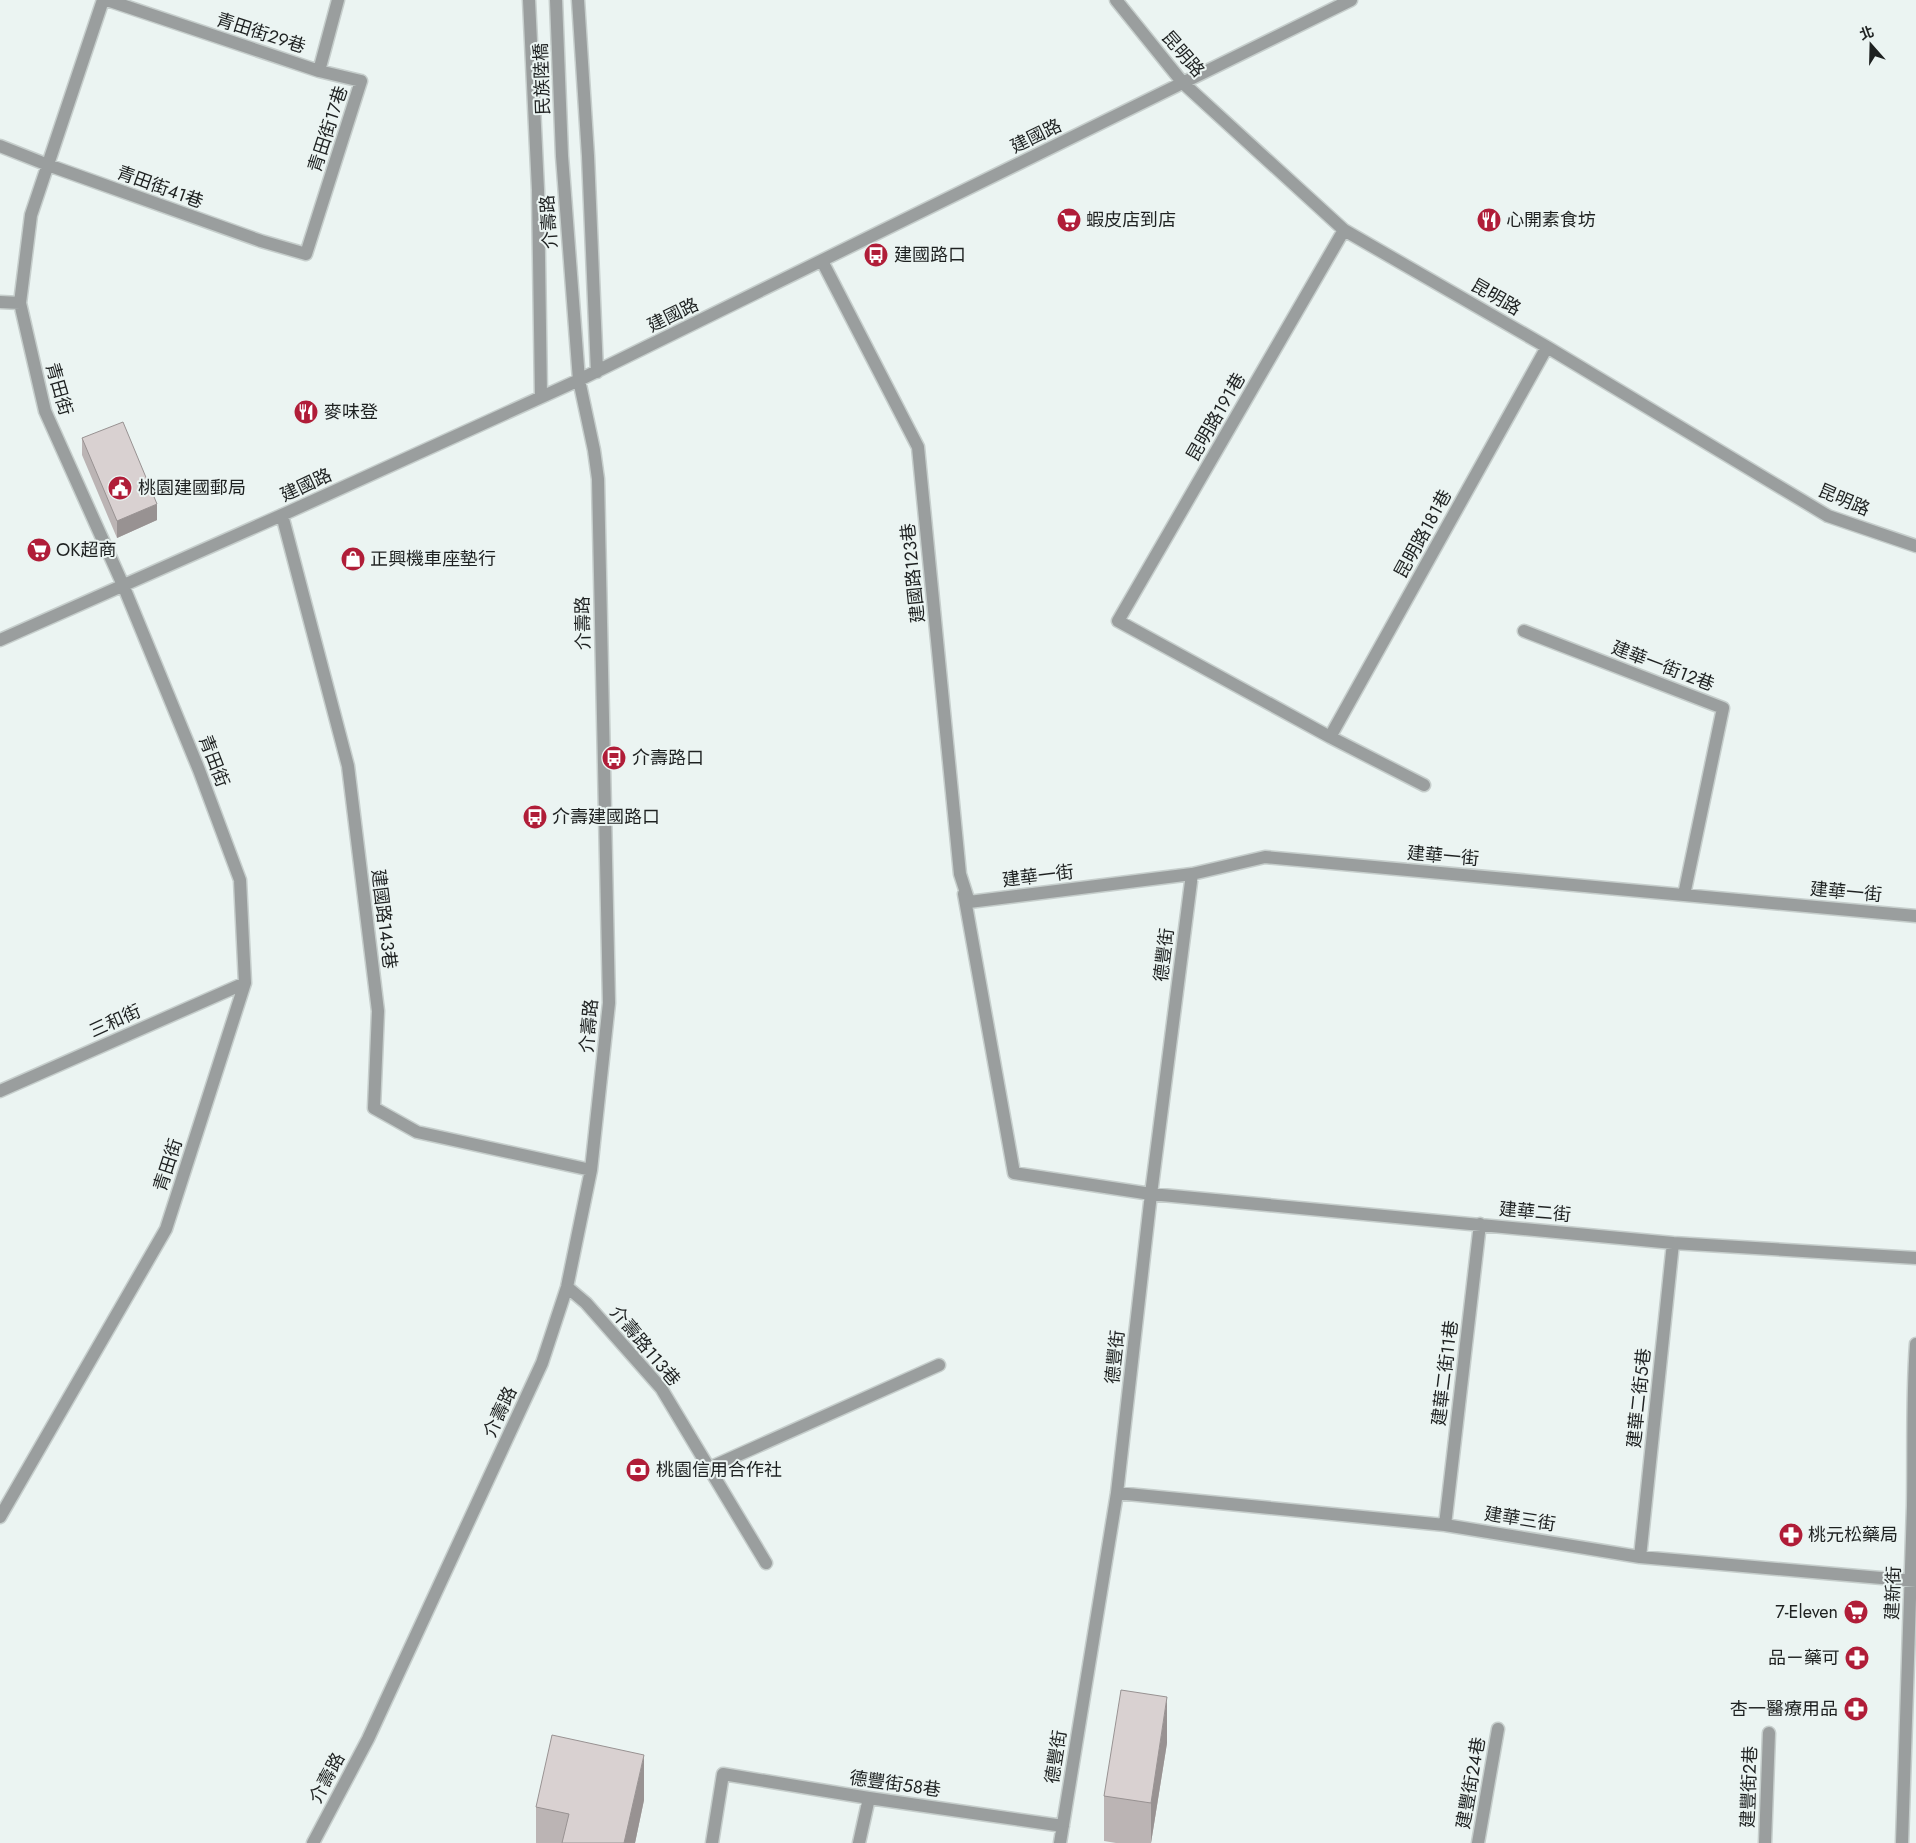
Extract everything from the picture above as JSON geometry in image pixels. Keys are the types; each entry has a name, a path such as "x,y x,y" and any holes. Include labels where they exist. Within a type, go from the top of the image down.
{"street":[{"name":"青田街","path":"0,1517 166,1229 245,983 240,880 200,770 123,585 45,411 20,303 31,215 103,0"},
{"name":"青田街29巷","path":"107,0 319,71"},
{"name":"青田街17巷","path":"261,241 306,254 362,81 319,71 338,0"},
{"name":"介壽路","path":"529,0 538,190 541,396"},
{"name":"民族陸橋","path":"556,0 562,156"},
{"path":"578,0 588,156 596,372"},
{"name":"昆明路","path":"1116,0 1183,83 1344,230 1547,347 1828,516 1916,546"},
{"name":"建國路","path":"0,640 282,515 596,372 1351,0"},
{"name":"青田街41巷","path":"0,146 261,241"},
{"name":"介壽路","path":"312,1843 368,1739 542,1363 567,1287 591,1170 609,993 598,479 594,450 579,380 562,156"},
{"name":"昆明路191巷","path":"1330,738 1118,621 1344,230"},
{"name":"建國路123巷","path":"822,261 918,447 960,874 969,902"},
{"path":"0,302 20,303"},
{"name":"昆明路181巷","path":"1330,738 1547,347"},
{"name":"建國路143巷","path":"282,515 348,766 378,1011 374,1108 417,1132 591,1170"},
{"name":"建華一街12巷","path":"1524,631 1722,708 1684,895"},
{"path":"1330,738 1424,784"},
{"name":"建華一街","path":"969,902 1192,874 1265,857 1916,916"},
{"name":"建華二街","path":"960,874 1014,1174 1151,1194 1673,1243 1916,1258"},
{"name":"德豐街","path":"1060,1843 1117,1492 1151,1194 1192,874"},
{"name":"三和街","path":"0,1091 245,983"},
{"name":"建華二街11巷","path":"1445,1525 1480,1224"},
{"name":"建華二街5巷","path":"1640,1557 1673,1243"},
{"name":"介壽路113巷","path":"567,1287 586,1303 661,1388 766,1562"},
{"name":"建新街","path":"1902,1843 1914,1581 1916,1344"},
{"path":"709,1468 939,1365"},
{"name":"建華三街","path":"1117,1492 1445,1525 1640,1557 1914,1581"},
{"name":"建豐街24巷","path":"1478,1843 1498,1728"},
{"name":"建豐街2巷","path":"1765,1843 1769,1733"},
{"name":"德豐街58巷","path":"712,1843 723,1774 869,1798 1063,1826"},
{"path":"859,1843 869,1798"}],"building":[{"name":"桃園建國郵局","path":"123,422 157,504 117,521 82,438"},
{"path":"1121,1690 1167,1697 1151,1803 1104,1796"},
{"path":"552,1735 644,1755 624,1843 562,1843 569,1814 536,1807"}],"place":[{"name":"蝦皮店到店","path":"1069,220"},
{"name":"心開素食坊","path":"1489,220"},
{"name":"建國路口","path":"876,255"},
{"name":"麥味登","path":"306,412"},
{"name":"桃園建國郵局","path":"120,488"},
{"name":"OK超商","path":"39,550"},
{"name":"正興機車座墊行","path":"353,559"},
{"name":"介壽路口","path":"614,758"},
{"name":"介壽建國路口","path":"535,817"},
{"name":"桃園信用合作社","path":"638,1470"},
{"name":"桃元松藥局","path":"1791,1535"},
{"name":"7-Eleven","path":"1856,1612"},
{"name":"品ㄧ藥可","path":"1857,1658"},
{"name":"杏一醫療用品","path":"1856,1709"}]}
